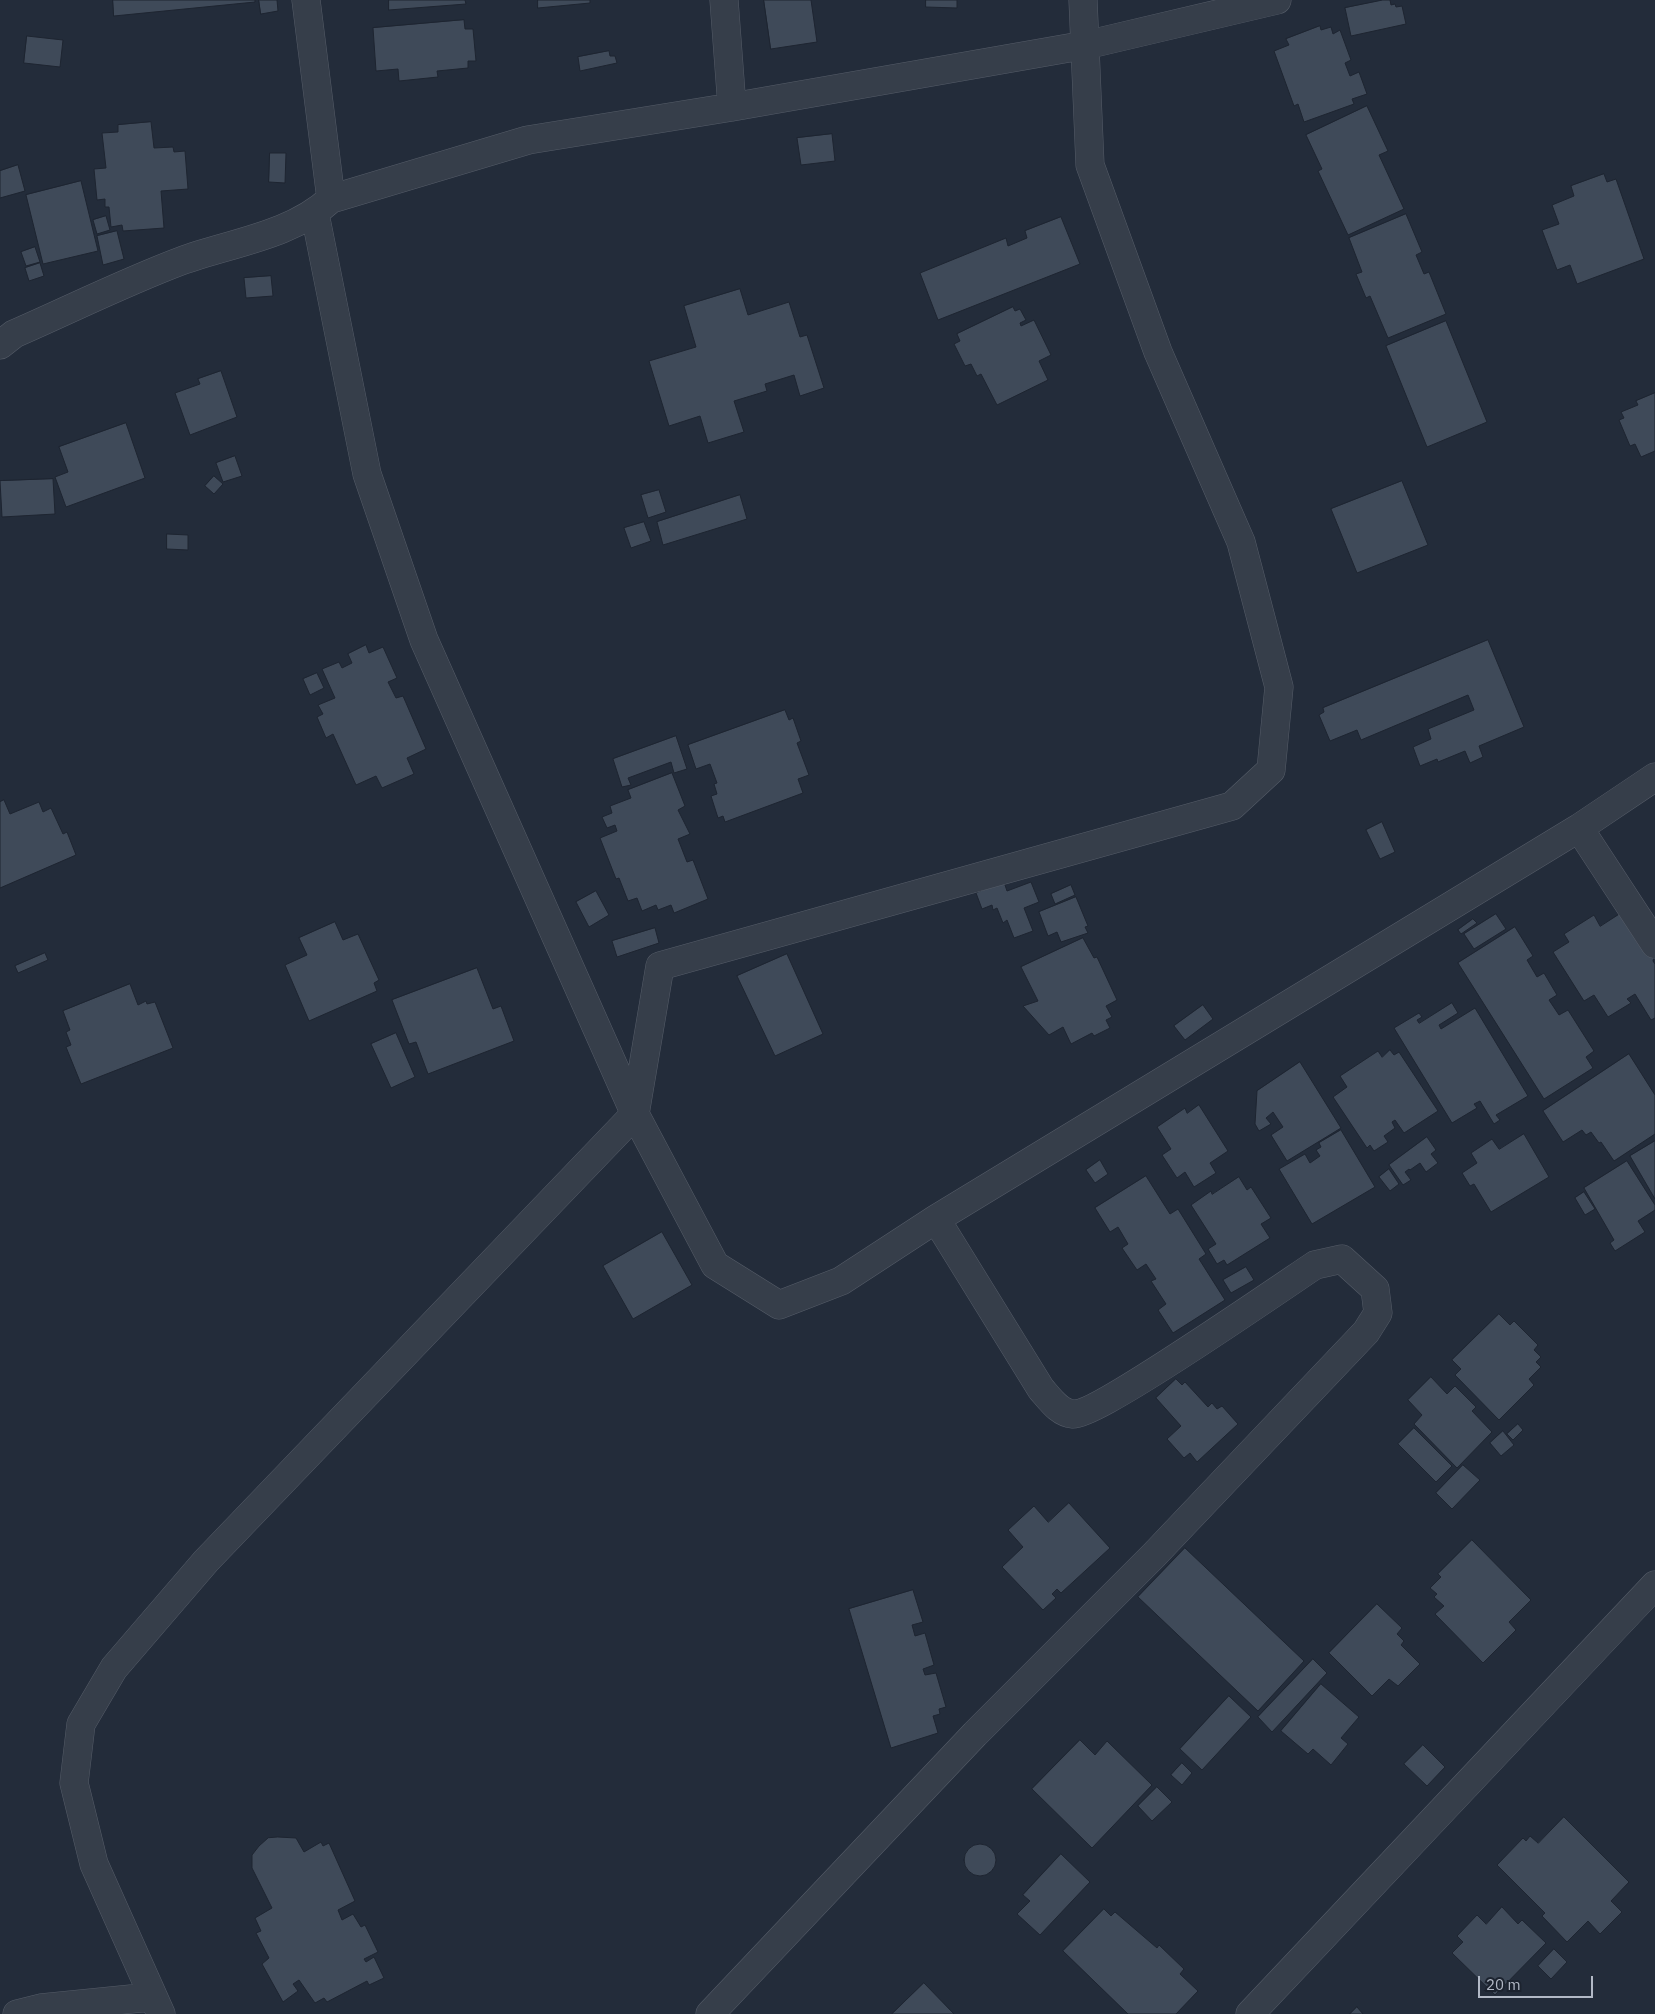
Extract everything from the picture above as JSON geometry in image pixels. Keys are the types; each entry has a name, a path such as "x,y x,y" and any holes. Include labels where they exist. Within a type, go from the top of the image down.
{"street":[{"path":"306,0 322,207 368,474 424,640 636,1114 715,1265 779,1305 841,1281 936,1219 1579,828 1655,777"},
{"path":"724,0 732,107"},
{"path":"17,2014 41,2008 156,2005 94,1864 74,1782 81,1724 114,1668 206,1562 636,1114 660,966 1232,806 1271,770 1278,687 1241,542 1158,352 1090,165 1086,45 1082,0"},
{"path":"0,346 14,334 181,261 268,233 322,207 528,140 732,107 1086,45 1277,0"},
{"path":"1579,828 1655,944"},
{"path":"710,2014 974,1734 1154,1555 1366,1332 1378,1313 1375,1288 1342,1258 1315,1265 1116,1396 1075,1415 1062,1412 1041,1389 936,1219"},
{"path":"1250,2014 1655,1584"}],"building":[{"path":"113,0 255,0 255,2 114,16"},
{"path":"259,0 277,0 278,11 261,14"},
{"path":"389,0 465,0 466,4 389,10"},
{"path":"538,0 590,0 590,3 538,8"},
{"path":"764,0 811,0 817,42 771,49"},
{"path":"926,0 957,0 957,8 926,7"},
{"path":"1390,0 1391,5 1395,4 1396,7 1402,6 1406,24 1351,36 1345,8"},
{"path":"464,20 465,29 473,29 476,61 468,61 468,68 437,71 438,77 399,81 398,69 376,71 373,28"},
{"path":"1320,26 1321,30 1331,27 1333,34 1340,30 1351,60 1345,63 1350,76 1359,72 1367,94 1352,99 1354,104 1304,122 1298,104 1294,106 1274,51 1289,45 1286,39"},
{"path":"27,36 63,40 60,67 24,63"},
{"path":"609,51 610,56 615,56 617,63 580,71 578,57"},
{"path":"1367,106 1388,151 1379,155 1404,209 1348,235 1318,171 1322,169 1306,135"},
{"path":"151,122 154,148 173,147 174,152 185,151 188,189 161,191 164,228 123,231 122,225 111,227 109,207 105,207 105,199 97,200 94,169 106,168 102,133 118,132 118,125"},
{"path":"832,134 835,161 801,165 797,138"},
{"path":"270,153 286,153 285,183 269,182"},
{"path":"18,165 25,191 0,198 0,171"},
{"path":"1604,174 1607,182 1616,179 1644,259 1577,284 1570,265 1557,270 1542,230 1559,224 1552,205 1574,196 1571,186"},
{"path":"81,181 98,251 43,264 26,195"},
{"path":"1406,214 1422,252 1416,255 1424,274 1429,272 1446,314 1388,338 1370,296 1366,298 1356,274 1362,272 1349,238"},
{"path":"106,216 110,230 97,234 93,220"},
{"path":"1061,217 1080,264 938,320 920,273 1006,238 1008,246 1027,238 1025,231"},
{"path":"117,231 124,259 103,265 97,236"},
{"path":"35,247 40,262 26,266 21,252"},
{"path":"40,263 44,276 29,281 25,268"},
{"path":"271,276 273,296 246,298 244,278"},
{"path":"740,289 748,315 789,302 800,337 807,335 824,388 800,396 794,375 765,384 767,391 734,401 744,432 708,443 700,416 669,426 649,361 696,347 684,306"},
{"path":"1013,307 1015,311 1020,309 1026,320 1020,323 1021,326 1034,320 1051,355 1039,361 1048,380 997,405 981,374 977,376 971,364 965,366 954,344 960,341 957,334"},
{"path":"1446,321 1487,422 1427,447 1386,346"},
{"path":"221,371 237,417 190,435 175,393 200,384 198,379"},
{"path":"1655,393 1655,451 1641,457 1635,444 1630,446 1619,420 1624,418 1621,412 1638,405 1636,401"},
{"path":"126,423 145,478 66,507 55,477 68,472 59,447"},
{"path":"235,456 242,476 223,482 216,463"},
{"path":"214,476 223,484 214,494 205,486"},
{"path":"53,479 55,514 2,517 0,481"},
{"path":"1402,481 1428,545 1357,573 1331,509"},
{"path":"659,490 666,512 648,518 641,495"},
{"path":"740,495 747,519 663,545 657,522"},
{"path":"644,522 651,541 631,548 624,528"},
{"path":"167,534 188,535 188,550 167,549"},
{"path":"1488,640 1524,727 1479,746 1483,757 1470,763 1465,751 1438,762 1437,759 1420,766 1413,747 1431,739 1428,729 1474,710 1468,695 1361,740 1357,730 1330,741 1319,715 1324,712 1323,708"},
{"path":"366,645 369,653 383,647 397,678 388,682 396,698 403,696 426,749 407,758 414,774 382,788 376,776 356,785 333,734 326,738 317,717 323,714 318,705 335,698 322,669 339,662 342,668 352,663 348,654"},
{"path":"317,673 324,688 310,695 303,679"},
{"path":"785,710 789,720 793,718 801,741 797,743 809,775 798,779 803,793 725,822 723,816 718,818 711,796 717,794 714,784 717,783 710,764 696,769 688,745"},
{"path":"676,736 687,769 674,773 671,762 628,778 631,785 622,787 613,759"},
{"path":"672,773 685,806 678,810 690,834 678,839 687,862 693,860 708,899 674,913 671,905 658,910 656,905 642,911 637,898 628,901 619,878 616,879 600,838 617,831 615,825 607,828 602,817 612,813 610,806 631,798 628,790"},
{"path":"4,800 10,814 39,802 43,812 51,808 63,834 67,832 76,855 0,888 0,802"},
{"path":"1382,822 1395,852 1380,859 1366,830"},
{"path":"1004,882 1007,891 1031,882 1039,902 1024,908 1033,931 1014,938 1007,920 1003,923 997,908 993,910 992,905 982,909 976,893"},
{"path":"1071,885 1075,895 1055,904 1051,894"},
{"path":"596,891 609,915 589,927 576,902"},
{"path":"1076,897 1088,926 1085,927 1088,933 1061,942 1057,932 1048,936 1039,912"},
{"path":"1623,912 1655,953 1653,961 1655,964 1655,1018 1651,1020 1635,994 1627,999 1631,1003 1608,1017 1594,995 1584,1001 1553,952 1569,942 1564,934 1594,915 1600,926"},
{"path":"1496,914 1506,929 1474,949 1464,934"},
{"path":"1473,919 1477,923 1461,934 1458,930"},
{"path":"335,922 343,940 358,934 379,980 374,983 377,991 309,1021 285,965 307,955 299,938"},
{"path":"1515,927 1533,956 1527,960 1537,977 1544,973 1557,995 1549,1000 1559,1015 1568,1010 1594,1051 1586,1057 1593,1068 1544,1099 1458,963"},
{"path":"655,928 659,943 617,957 612,941"},
{"path":"1083,938 1094,958 1097,957 1117,1000 1106,1006 1112,1017 1106,1020 1110,1028 1094,1036 1092,1033 1071,1044 1063,1027 1049,1035 1023,1006 1038,1001 1021,967"},
{"path":"45,953 48,960 18,973 15,966"},
{"path":"787,954 823,1034 775,1056 737,976"},
{"path":"477,968 493,1009 501,1006 514,1041 428,1074 416,1042 409,1044 392,1000"},
{"path":"130,984 138,1005 146,1001 147,1004 155,1002 173,1048 81,1084 66,1047 71,1045 66,1032 70,1030 63,1011"},
{"path":"1452,1003 1458,1013 1439,1025 1441,1029 1475,1008 1528,1096 1496,1115 1500,1120 1494,1124 1480,1101 1474,1104 1477,1108 1452,1123 1394,1028 1419,1013 1422,1017 1417,1020 1419,1023"},
{"path":"1203,1005 1213,1019 1185,1040 1174,1026"},
{"path":"396,1033 415,1077 391,1088 371,1044"},
{"path":"1390,1050 1394,1055 1399,1052 1438,1111 1404,1133 1395,1120 1392,1122 1395,1128 1384,1136 1388,1142 1374,1151 1370,1145 1367,1148 1333,1097 1347,1087 1340,1076 1378,1051 1382,1057"},
{"path":"1629,1054 1655,1095 1655,1134 1614,1161 1601,1142 1599,1143 1591,1132 1586,1135 1582,1130 1563,1142 1543,1111"},
{"path":"1300,1062 1341,1128 1287,1161 1271,1135 1283,1127 1273,1112 1266,1118 1271,1124 1259,1131 1255,1124 1257,1091"},
{"path":"1199,1105 1228,1151 1210,1163 1216,1173 1194,1187 1185,1172 1177,1178 1162,1155 1171,1149 1157,1127 1185,1108 1187,1113"},
{"path":"1341,1130 1375,1187 1312,1224 1279,1169 1305,1154 1310,1163 1320,1156 1316,1150 1321,1147 1319,1143"},
{"path":"1524,1134 1549,1177 1491,1212 1474,1184 1470,1186 1462,1173 1477,1163 1471,1153 1492,1139 1499,1149"},
{"path":"1427,1137 1436,1150 1431,1154 1438,1163 1426,1172 1420,1163 1409,1169 1405,1172 1411,1180 1403,1185 1389,1165"},
{"path":"1655,1141 1655,1199 1630,1156"},
{"path":"1100,1160 1108,1174 1095,1183 1086,1170"},
{"path":"1627,1161 1655,1205 1655,1210 1638,1221 1645,1232 1615,1251 1610,1243 1614,1240 1584,1188"},
{"path":"1389,1169 1399,1184 1390,1191 1379,1177"},
{"path":"1146,1176 1170,1214 1178,1209 1206,1254 1199,1259 1225,1300 1173,1333 1158,1310 1166,1304 1151,1281 1156,1279 1146,1264 1137,1270 1122,1248 1128,1244 1118,1227 1110,1232 1095,1208"},
{"path":"1239,1177 1247,1190 1251,1187 1271,1218 1261,1224 1270,1238 1227,1265 1224,1260 1217,1264 1208,1249 1216,1244 1191,1205 1211,1191 1212,1194"},
{"path":"1584,1192 1595,1209 1585,1215 1575,1198"},
{"path":"662,1232 692,1285 633,1319 603,1266"},
{"path":"1246,1267 1254,1280 1231,1293 1223,1280"},
{"path":"1499,1314 1510,1325 1514,1321 1538,1345 1534,1350 1541,1357 1536,1362 1541,1367 1529,1379 1534,1385 1499,1420 1455,1375 1461,1369 1452,1360"},
{"path":"1431,1377 1447,1394 1455,1386 1476,1407 1472,1411 1492,1432 1457,1468 1414,1424 1422,1415 1408,1400"},
{"path":"1176,1379 1182,1385 1185,1382 1208,1407 1212,1403 1217,1409 1222,1406 1238,1424 1197,1462 1190,1453 1184,1458 1167,1439 1181,1426 1156,1398"},
{"path":"1518,1424 1523,1430 1513,1440 1507,1434"},
{"path":"1414,1428 1452,1466 1436,1482 1398,1444"},
{"path":"1503,1431 1514,1445 1501,1456 1490,1443"},
{"path":"1463,1465 1480,1480 1452,1509 1436,1493"},
{"path":"1069,1503 1110,1548 1061,1593 1057,1589 1052,1594 1056,1598 1043,1610 1002,1567 1023,1547 1008,1530 1034,1506 1048,1522"},
{"path":"1472,1540 1531,1600 1509,1622 1516,1630 1483,1663 1435,1614 1444,1606 1434,1597 1437,1594 1430,1588 1441,1577 1438,1574"},
{"path":"1185,1548 1304,1661 1258,1711 1138,1597"},
{"path":"913,1590 923,1622 912,1625 915,1636 925,1633 934,1665 923,1669 925,1675 936,1673 946,1707 939,1709 940,1714 933,1716 938,1733 891,1748 849,1609"},
{"path":"1377,1604 1402,1628 1397,1634 1404,1641 1401,1645 1420,1664 1398,1686 1389,1679 1372,1696 1329,1653"},
{"path":"1313,1659 1327,1673 1272,1732 1258,1717"},
{"path":"1321,1684 1359,1717 1341,1738 1348,1744 1331,1765 1313,1749 1308,1754 1281,1731"},
{"path":"1229,1696 1251,1717 1202,1770 1180,1749"},
{"path":"1080,1740 1095,1755 1107,1741 1152,1785 1092,1848 1032,1789"},
{"path":"1423,1745 1445,1767 1427,1786 1404,1764"},
{"path":"1182,1763 1192,1773 1182,1785 1171,1775"},
{"path":"1157,1787 1172,1802 1152,1821 1138,1806"},
{"path":"1564,1817 1629,1882 1611,1901 1622,1912 1600,1934 1588,1921 1567,1942 1542,1916 1545,1913 1497,1865 1523,1838 1526,1841 1530,1836 1538,1843"},
{"path":"268,1838 296,1838 304,1852 321,1842 323,1846 329,1843 355,1901 338,1910 342,1920 353,1914 361,1927 365,1925 378,1952 364,1959 366,1962 374,1957 384,1978 369,1985 367,1981 327,2002 324,1998 315,2003 299,1980 293,1984 298,1991 283,2002 262,1964 269,1958 256,1933 261,1931 255,1918 272,1908 252,1868 252,1855 259,1846"},
{"path":"980,1844 986,1845 991,1849 995,1854 995,1866 991,1871 986,1875 980,1876 974,1875 969,1871 965,1866 964,1860 965,1854 969,1849 974,1845"},
{"path":"1061,1854 1090,1882 1040,1935 1017,1914 1030,1901 1023,1895"},
{"path":"1502,1907 1518,1924 1522,1920 1546,1943 1495,1995 1452,1953 1463,1942 1457,1936 1477,1915 1486,1924"},
{"path":"1104,1909 1111,1916 1115,1912 1157,1948 1159,1945 1184,1969 1180,1974 1198,1991 1176,2014 1128,2014 1063,1951"},
{"path":"1554,1949 1567,1962 1551,1979 1538,1966"},
{"path":"924,1983 954,2014 892,2014"},
{"path":"1357,2007 1363,2014 1350,2014"}]}
